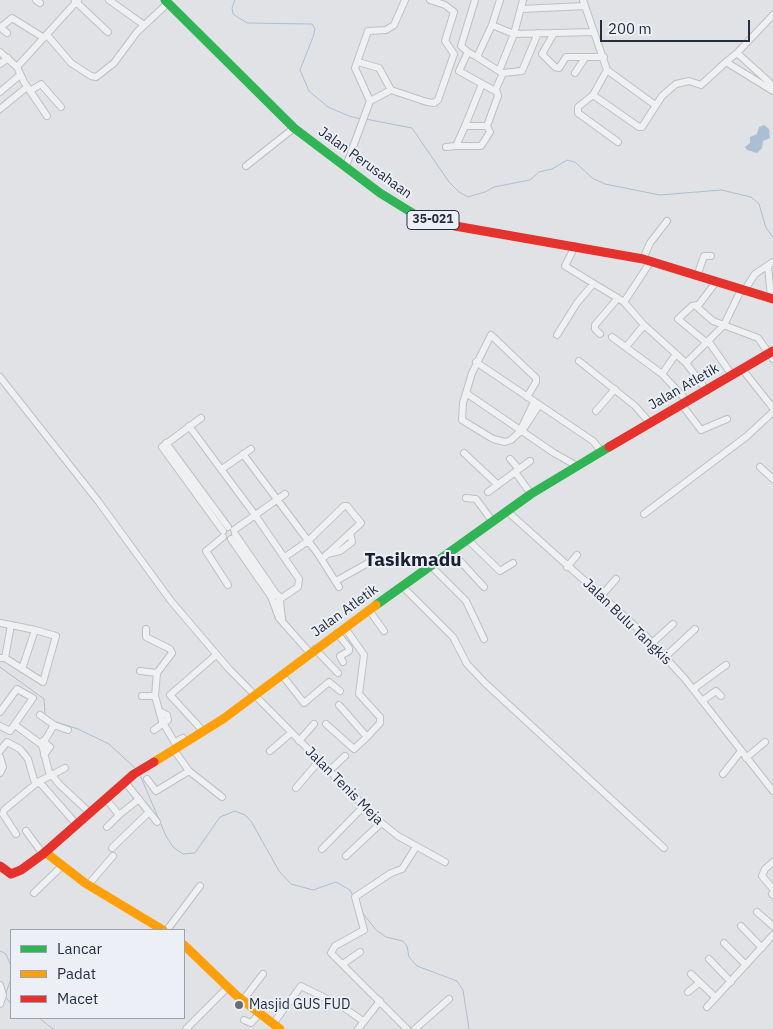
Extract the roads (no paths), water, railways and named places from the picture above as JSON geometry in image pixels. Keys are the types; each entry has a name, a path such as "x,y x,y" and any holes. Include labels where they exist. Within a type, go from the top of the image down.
{"street":[{"path":"109,0 144,25"},
{"path":"370,101 355,71 368,31 386,30 394,25 404,0"},
{"path":"358,62 379,68 391,90 427,102 434,103 438,100 454,54 445,41 454,12 452,8 430,0"},
{"path":"475,0 461,44 468,52 501,72 521,72 538,33"},
{"path":"477,57 492,25 500,0"},
{"path":"495,92 523,0"},
{"path":"17,68 76,1 108,32"},
{"path":"7,33 1,26 12,18 45,37 71,63 91,76 96,77 114,63 144,25 167,2"},
{"name":"Jalan Perusahaan","path":"167,2 294,128 387,198 414,214 455,226 647,260 772,299"},
{"path":"521,9 584,3 607,70 656,105"},
{"path":"592,95 639,127 644,126 662,96 676,84 689,81 701,84 737,53 773,15"},
{"path":"492,25 514,34 594,32"},
{"path":"554,33 542,54 555,67 559,68 566,57 604,57"},
{"path":"0,52 17,68 48,116"},
{"path":"446,147 481,146 490,132 487,126 498,99 495,92 459,71 468,52"},
{"path":"737,53 768,81 773,90"},
{"path":"0,64 8,58"},
{"path":"575,72 585,58"},
{"path":"735,68 744,59"},
{"path":"726,62 773,90"},
{"path":"607,70 592,95 578,107 578,113 618,142"},
{"path":"0,92 20,75"},
{"path":"0,109 29,89 41,84 61,107"},
{"path":"456,146 482,84"},
{"path":"346,166 370,101 391,90"},
{"path":"465,126 487,126"},
{"path":"246,166 294,128"},
{"path":"600,334 595,329 596,324 621,300 647,260 650,243 667,221"},
{"path":"575,246 565,265 621,300 686,363 707,390"},
{"path":"697,276 704,256 711,256"},
{"path":"686,363 724,325 742,290 756,274 771,264"},
{"path":"771,264 772,299"},
{"path":"716,282 709,294 697,306 692,306 678,319 708,342 732,375"},
{"path":"557,334 577,303 593,284"},
{"path":"697,306 711,320 758,338 772,354"},
{"path":"626,347 644,324"},
{"path":"527,397 536,380 493,336 490,336 476,362 466,393 460,416 463,421 500,442 512,440 528,423 537,403"},
{"path":"612,337 662,374 701,430 728,419"},
{"path":"662,374 676,354"},
{"name":"Jalan Atletik","path":"0,866 8,873 14,874 44,853 134,774 203,732 531,494 650,422 742,369 772,354"},
{"path":"579,361 641,411 650,422"},
{"path":"476,362 593,441 602,452"},
{"path":"644,514 746,436 773,410 742,369"},
{"name":"Jalan Tenis Meja","path":"0,376 98,501 171,602 216,655 363,807 381,823 416,847 446,862"},
{"path":"596,411 615,389"},
{"path":"466,393 577,466"},
{"path":"201,418 164,445 277,599 282,622 338,674"},
{"path":"189,426 285,557 300,584 277,599"},
{"path":"222,469 251,449"},
{"path":"464,453 498,485"},
{"path":"243,454 308,542 325,557 337,584 368,563"},
{"path":"510,458 531,494"},
{"path":"488,492 530,461"},
{"path":"760,467 773,479"},
{"path":"228,584 206,551 285,494"},
{"path":"466,498 476,499 493,522"},
{"path":"285,557 308,542 345,506 361,522 350,533 352,542 335,554 325,557"},
{"name":"Jalan Bulu Tangkis","path":"508,512 652,643 702,701 773,790"},
{"path":"468,540 500,571 513,562"},
{"path":"452,552 484,587"},
{"path":"567,567 577,556"},
{"path":"432,566 466,602 484,639"},
{"path":"601,596 616,579"},
{"path":"402,587 453,637 467,664 485,683 664,848"},
{"path":"369,610 384,631"},
{"path":"0,623 11,625 34,630 56,636 43,682 2,658 11,625"},
{"path":"652,643 673,624"},
{"path":"146,628 146,637 170,649 172,652 157,673 156,696 176,747 189,771 222,797"},
{"path":"665,657 695,629"},
{"path":"22,669 34,630"},
{"path":"341,631 349,648 349,651 340,656 343,662"},
{"path":"326,724 354,749 381,720 359,694 364,655 341,631"},
{"path":"203,732 170,695 216,655"},
{"path":"692,689 726,665"},
{"path":"140,671 157,673"},
{"path":"282,675 304,703 329,682 340,691"},
{"path":"0,712 17,689 33,698 9,732 0,726"},
{"path":"702,701 716,691 721,696"},
{"path":"142,696 156,696"},
{"path":"339,705 367,737"},
{"path":"40,715 54,725 68,730"},
{"path":"154,730 176,716"},
{"path":"299,741 314,724"},
{"path":"15,725 50,747 44,755 52,776 90,813"},
{"path":"43,743 54,725"},
{"path":"270,751 291,733"},
{"path":"176,747 183,738"},
{"path":"0,773 4,767 1,751 9,742 20,749 28,760 33,778 77,825"},
{"path":"746,758 765,742"},
{"path":"723,774 741,751"},
{"path":"329,771 345,756"},
{"path":"296,788 319,761"},
{"path":"16,834 3,812 38,782 65,768"},
{"path":"147,779 156,791 189,771"},
{"path":"125,782 157,822"},
{"path":"106,799 119,815"},
{"path":"107,827 139,799"},
{"path":"322,849 363,807"},
{"path":"112,848 149,812"},
{"path":"346,856 381,823"},
{"path":"26,831 44,853 88,885 163,929"},
{"path":"407,1029 332,953 332,950 364,929 356,896 391,872 402,869 416,847"},
{"path":"88,885 113,856"},
{"path":"773,862 765,869 762,876 773,892"},
{"path":"34,894 62,866"},
{"path":"166,929 200,886"},
{"path":"757,912 773,926"},
{"path":"741,926 762,948"},
{"path":"707,1007 773,935"},
{"path":"724,943 746,965"},
{"path":"185,946 228,987 276,1026 302,986 335,1003 363,1021"},
{"path":"344,964 360,952"},
{"path":"709,959 731,982"},
{"path":"243,1000 263,974"},
{"path":"691,974 715,997"},
{"path":"688,992 699,983"},
{"path":"0,985 3,995 0,1004"},
{"path":"186,1029 228,987"},
{"path":"414,1029 449,999"},
{"path":"358,1029 380,1002"},
{"path":"244,1020 251,1023 260,1013"}],"water":[{"path":"764,125 769,129 770,138 763,141 762,148 757,153 747,150 745,147 750,143 750,137 757,134 759,127"}],"waterway":[{"path":"235,0 232,8 233,14 247,23 312,24 315,29 313,37 300,70 309,91 328,107 361,119"},
{"path":"365,119 412,128 449,182 459,192 468,197 494,187 530,180 539,172 552,169 567,160 575,162 592,178 605,184 660,195 721,190 751,197 759,204 766,228 773,237"},
{"path":"0,667 44,699 45,714"},
{"path":"53,721 78,729 109,744 135,768"},
{"path":"140,775 166,836 173,847 183,854 195,853 220,817 235,811 245,815 251,821 279,871 291,884 313,890 336,882 350,890 353,896"},
{"path":"362,912 376,930 386,937 403,941 407,946 409,957 417,966 457,981 463,990 469,1029"},
{"path":"0,951 6,954 10,964"},
{"path":"10,982 5,996 10,1003"},
{"path":"40,1019 53,1029"}],"place":[{"name":"Masjid GUS FUD","path":"239,1005"}],"district":[{"name":"Tasikmadu","path":"413,561"}]}
